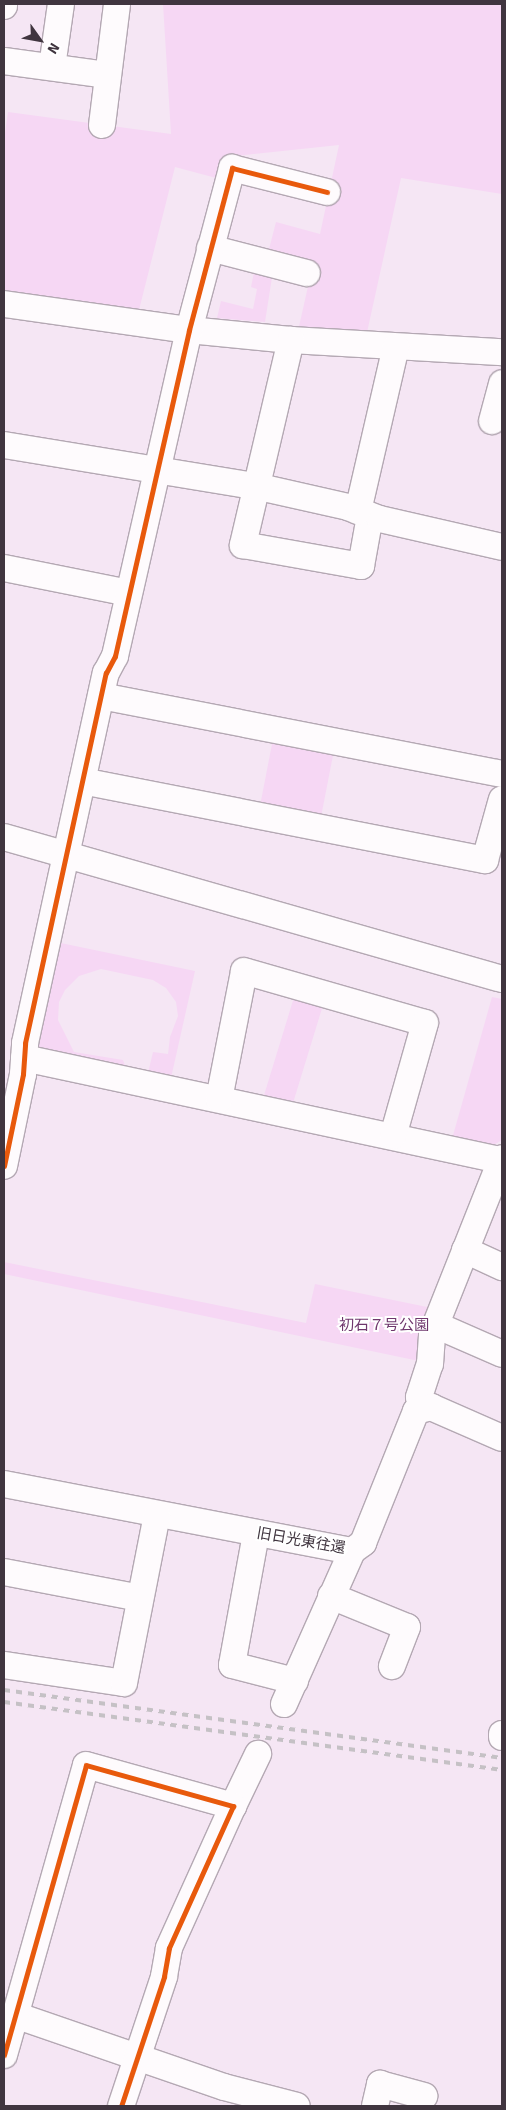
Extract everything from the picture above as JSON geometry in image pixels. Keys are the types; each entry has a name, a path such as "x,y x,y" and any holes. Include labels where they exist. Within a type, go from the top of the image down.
{"street":[{"path":"52,68 61,4"},
{"path":"102,125 117,4"},
{"path":"4,61 108,75"},
{"path":"4,1166 24,1058 106,673 115,656 189,330 232,168 327,192"},
{"path":"210,248 307,273"},
{"path":"4,304 189,330 291,340 502,352"},
{"path":"291,340 255,486 243,545 361,566 364,513 396,347"},
{"path":"492,421 502,383"},
{"path":"4,445 158,470 174,470 255,486 502,547"},
{"path":"4,568 129,592"},
{"path":"101,696 502,774"},
{"path":"82,781 485,860 502,799"},
{"path":"4,837 502,979"},
{"path":"219,1099 244,971 425,1024 393,1136"},
{"path":"24,1058 501,1159 432,1334 430,1364 418,1397 421,1407 432,1407 502,1438"},
{"path":"465,1250 502,1266"},
{"path":"436,1325 502,1354"},
{"name":"旧日光東往還","path":"4,1484 157,1515 352,1551 363,1543 411,1418 421,1407"},
{"path":"4,1665 124,1683 157,1515"},
{"path":"256,1534 232,1665 290,1693 352,1551"},
{"path":"4,1572 140,1598"},
{"path":"331,1596 407,1627 392,1666"},
{"path":"121,2106 164,1977 169,1948 258,1754"},
{"path":"4,2055 86,1765 234,1806"},
{"path":"14,2015 224,2087 297,2106"},
{"path":"374,2106 380,2084 424,2096"}],"green space":[{"path":"163,4 502,4 502,194 401,178 366,337 298,331 313,264 268,253 276,222 320,234 339,145 226,157 220,179 175,167 138,314 4,297 4,140 8,112 171,134"},
{"path":"255,267 273,271 265,322 217,318 221,301 253,309 257,289 251,287"},
{"path":"273,739 334,751 321,820 260,808"},
{"path":"56,942 195,971 171,1078 148,1073 153,1052 168,1054 170,1037 178,1016 176,1002 166,988 153,980 101,969 79,976 65,990 59,1002 58,1020 74,1052 123,1060 126,1068 38,1050 32,1042"},
{"path":"295,994 324,1003 292,1105 264,1096"},
{"path":"492,997 502,999 502,1140 490,1147 452,1139"},
{"name":"初石７号公園","path":"4,1262 306,1323 315,1284 432,1308 419,1361 4,1274"}],"railway":[{"path":"4,1690 502,1758"},
{"path":"4,1702 502,1770"}],"cycle path":[{"path":"4,1166 23,1074 25,1043 106,673 115,656 189,330 232,168 327,192"},
{"path":"4,2055 86,1765 233,1806 169,1948 164,1977 121,2106"}]}
